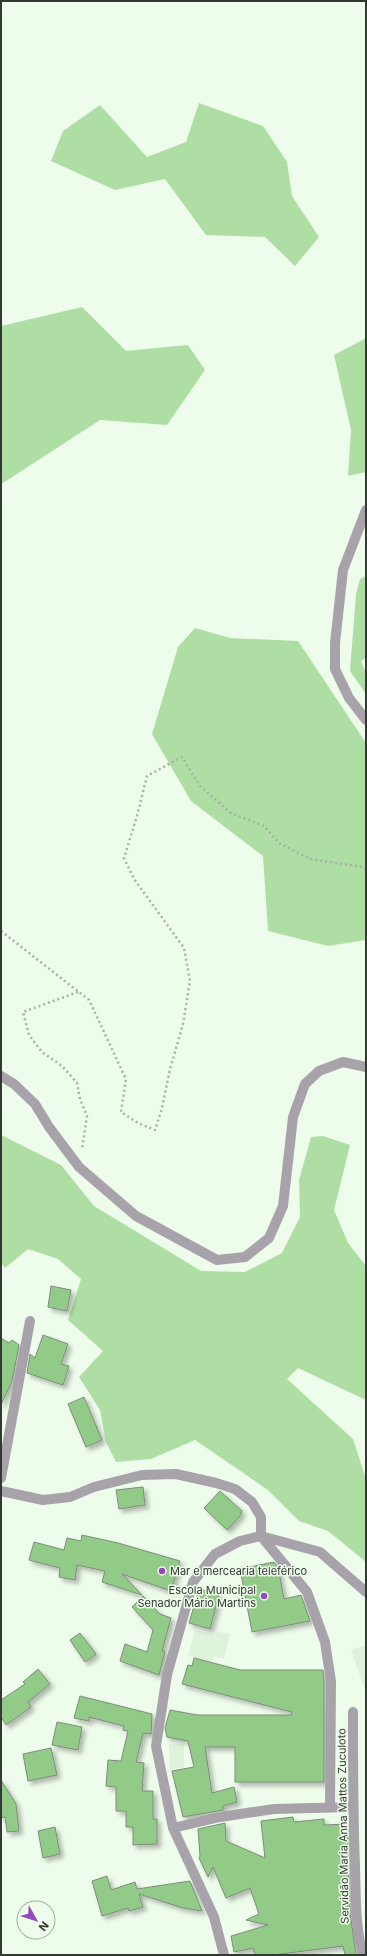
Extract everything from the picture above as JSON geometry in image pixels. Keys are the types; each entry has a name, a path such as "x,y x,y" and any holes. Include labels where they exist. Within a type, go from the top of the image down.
{"street":[{"path":"366,510 343,570 335,643 335,669 349,698 366,720"},
{"path":"1,1076 14,1084 35,1104 48,1127 79,1167 136,1216 194,1249 217,1260 245,1257 269,1238 283,1206 293,1117 305,1084 319,1071 343,1062 366,1067"},
{"path":"1,1478 30,1321"},
{"path":"1,1491 43,1500 70,1497 94,1487 142,1475 176,1474 216,1483 235,1490 252,1502 261,1517 261,1536 307,1592 325,1642 331,1681 330,1808"},
{"path":"224,1955 214,1917 173,1828 156,1746 167,1675 193,1582 215,1554 240,1541 261,1536 320,1552 366,1592"},
{"name":"Servidão Maria Anna Mattos Zuculoto","path":"353,1712 353,1807 359,1940 363,1955"},
{"path":"173,1828 220,1817 274,1809 353,1807"}],"path":[{"path":"1,931 89,1000 126,1079 121,1112 138,1123 155,1130 183,1024 190,980 184,948 134,879 124,858 147,776 182,757 200,786 231,813 264,826 279,843 310,859 363,867 366,869"},
{"path":"78,992 23,1012 29,1035 42,1052 62,1066 77,1083 80,1099 87,1116 79,1167"}],"shaded area":[{"path":"195,1630 214,1635 217,1632 230,1634 224,1659 214,1657 211,1663 188,1656"},
{"path":"366,1645 366,1693 351,1650"},
{"path":"169,1744 184,1744 184,1767 170,1770"}],"green space":[{"path":"199,103 263,126 287,162 292,196 319,237 295,266 265,237 206,235 165,179 115,190 51,161 63,131 100,105 147,157 186,142"},
{"path":"82,307 126,351 188,345 205,370 167,425 100,420 3,483 1,482 1,326"},
{"path":"366,338 366,472 348,476 351,430 334,355"},
{"path":"366,576 366,658 361,661 366,673 366,694 350,671 356,594 360,579"},
{"path":"195,628 230,638 298,641 366,743 366,940 328,946 268,931 263,856 191,801 152,734 178,647"},
{"path":"1,1135 61,1165 94,1206 201,1271 245,1272 282,1253 300,1217 299,1180 311,1137 323,1136 350,1145 334,1210 348,1243 366,1266 366,1400 298,1368 287,1379 353,1439 366,1479 366,1562 328,1531 299,1521 268,1490 195,1440 151,1459 116,1462 106,1442 100,1410 79,1377 103,1351 68,1320 81,1279 58,1259 28,1249 5,1268 1,1263"}],"building":[{"path":"51,1286 71,1290 67,1311 48,1307"},
{"path":"43,1335 68,1344 61,1364 69,1366 63,1385 27,1373 30,1354 35,1358"},
{"path":"1,1338 9,1343 12,1340 19,1345 12,1381 1,1405"},
{"path":"84,1397 102,1440 86,1447 68,1404"},
{"path":"143,1487 145,1505 119,1509 116,1490"},
{"path":"220,1491 242,1511 240,1516 227,1530 204,1508"},
{"path":"82,1535 118,1543 180,1561 171,1591 122,1574 142,1595 102,1582 105,1571 77,1565 75,1580 59,1577 60,1568 29,1560 34,1542 64,1550 67,1538 81,1541"},
{"name":"Escola Municipal Senador Mário Martins","path":"274,1562 278,1567 284,1599 301,1595 310,1621 252,1632 240,1569"},
{"path":"199,1589 219,1594 210,1629 189,1623"},
{"path":"143,1596 160,1614 171,1618 162,1651 165,1651 159,1675 120,1661 125,1644 147,1652 153,1630 132,1607"},
{"path":"80,1633 96,1654 85,1662 70,1640"},
{"path":"194,1658 240,1670 323,1670 324,1782 235,1782 235,1747 205,1747 212,1793 234,1787 237,1802 223,1806 223,1810 183,1817 172,1771 194,1767 188,1741 167,1737 165,1728 170,1710 197,1715 291,1715 292,1712 182,1684 188,1665 192,1666"},
{"path":"38,1669 50,1684 28,1702 31,1707 6,1725 1,1717 1,1700 25,1684 23,1682"},
{"path":"80,1696 152,1714 151,1734 143,1733 136,1762 144,1763 142,1791 153,1791 153,1819 157,1819 157,1844 133,1845 133,1827 126,1827 126,1811 116,1811 116,1787 106,1786 108,1760 121,1761 128,1731 123,1730 124,1726 89,1717 89,1721 74,1718"},
{"path":"57,1722 82,1727 78,1750 52,1745"},
{"path":"51,1748 57,1775 28,1781 23,1754"},
{"path":"1,1780 16,1804 19,1831 7,1832 5,1817 1,1818"},
{"path":"293,1817 294,1822 324,1819 324,1825 347,1824 350,1912 356,1955 345,1955 343,1946 273,1955 255,1955 253,1948 234,1952 231,1936 268,1925 246,1920 259,1914 250,1888 226,1898 213,1867 208,1877 199,1858 198,1829 225,1823 226,1841 265,1858 261,1821"},
{"path":"55,1827 60,1854 43,1858 38,1831"},
{"path":"107,1876 111,1890 135,1882 137,1889 190,1881 202,1911 183,1908 139,1894 143,1907 129,1911 128,1908 102,1916 92,1881"}],"place":[{"name":"Mar e mercearia teleférico","path":"162,1571"},
{"name":"Escola Municipal Senador Mário Martins","path":"264,1596"}]}
